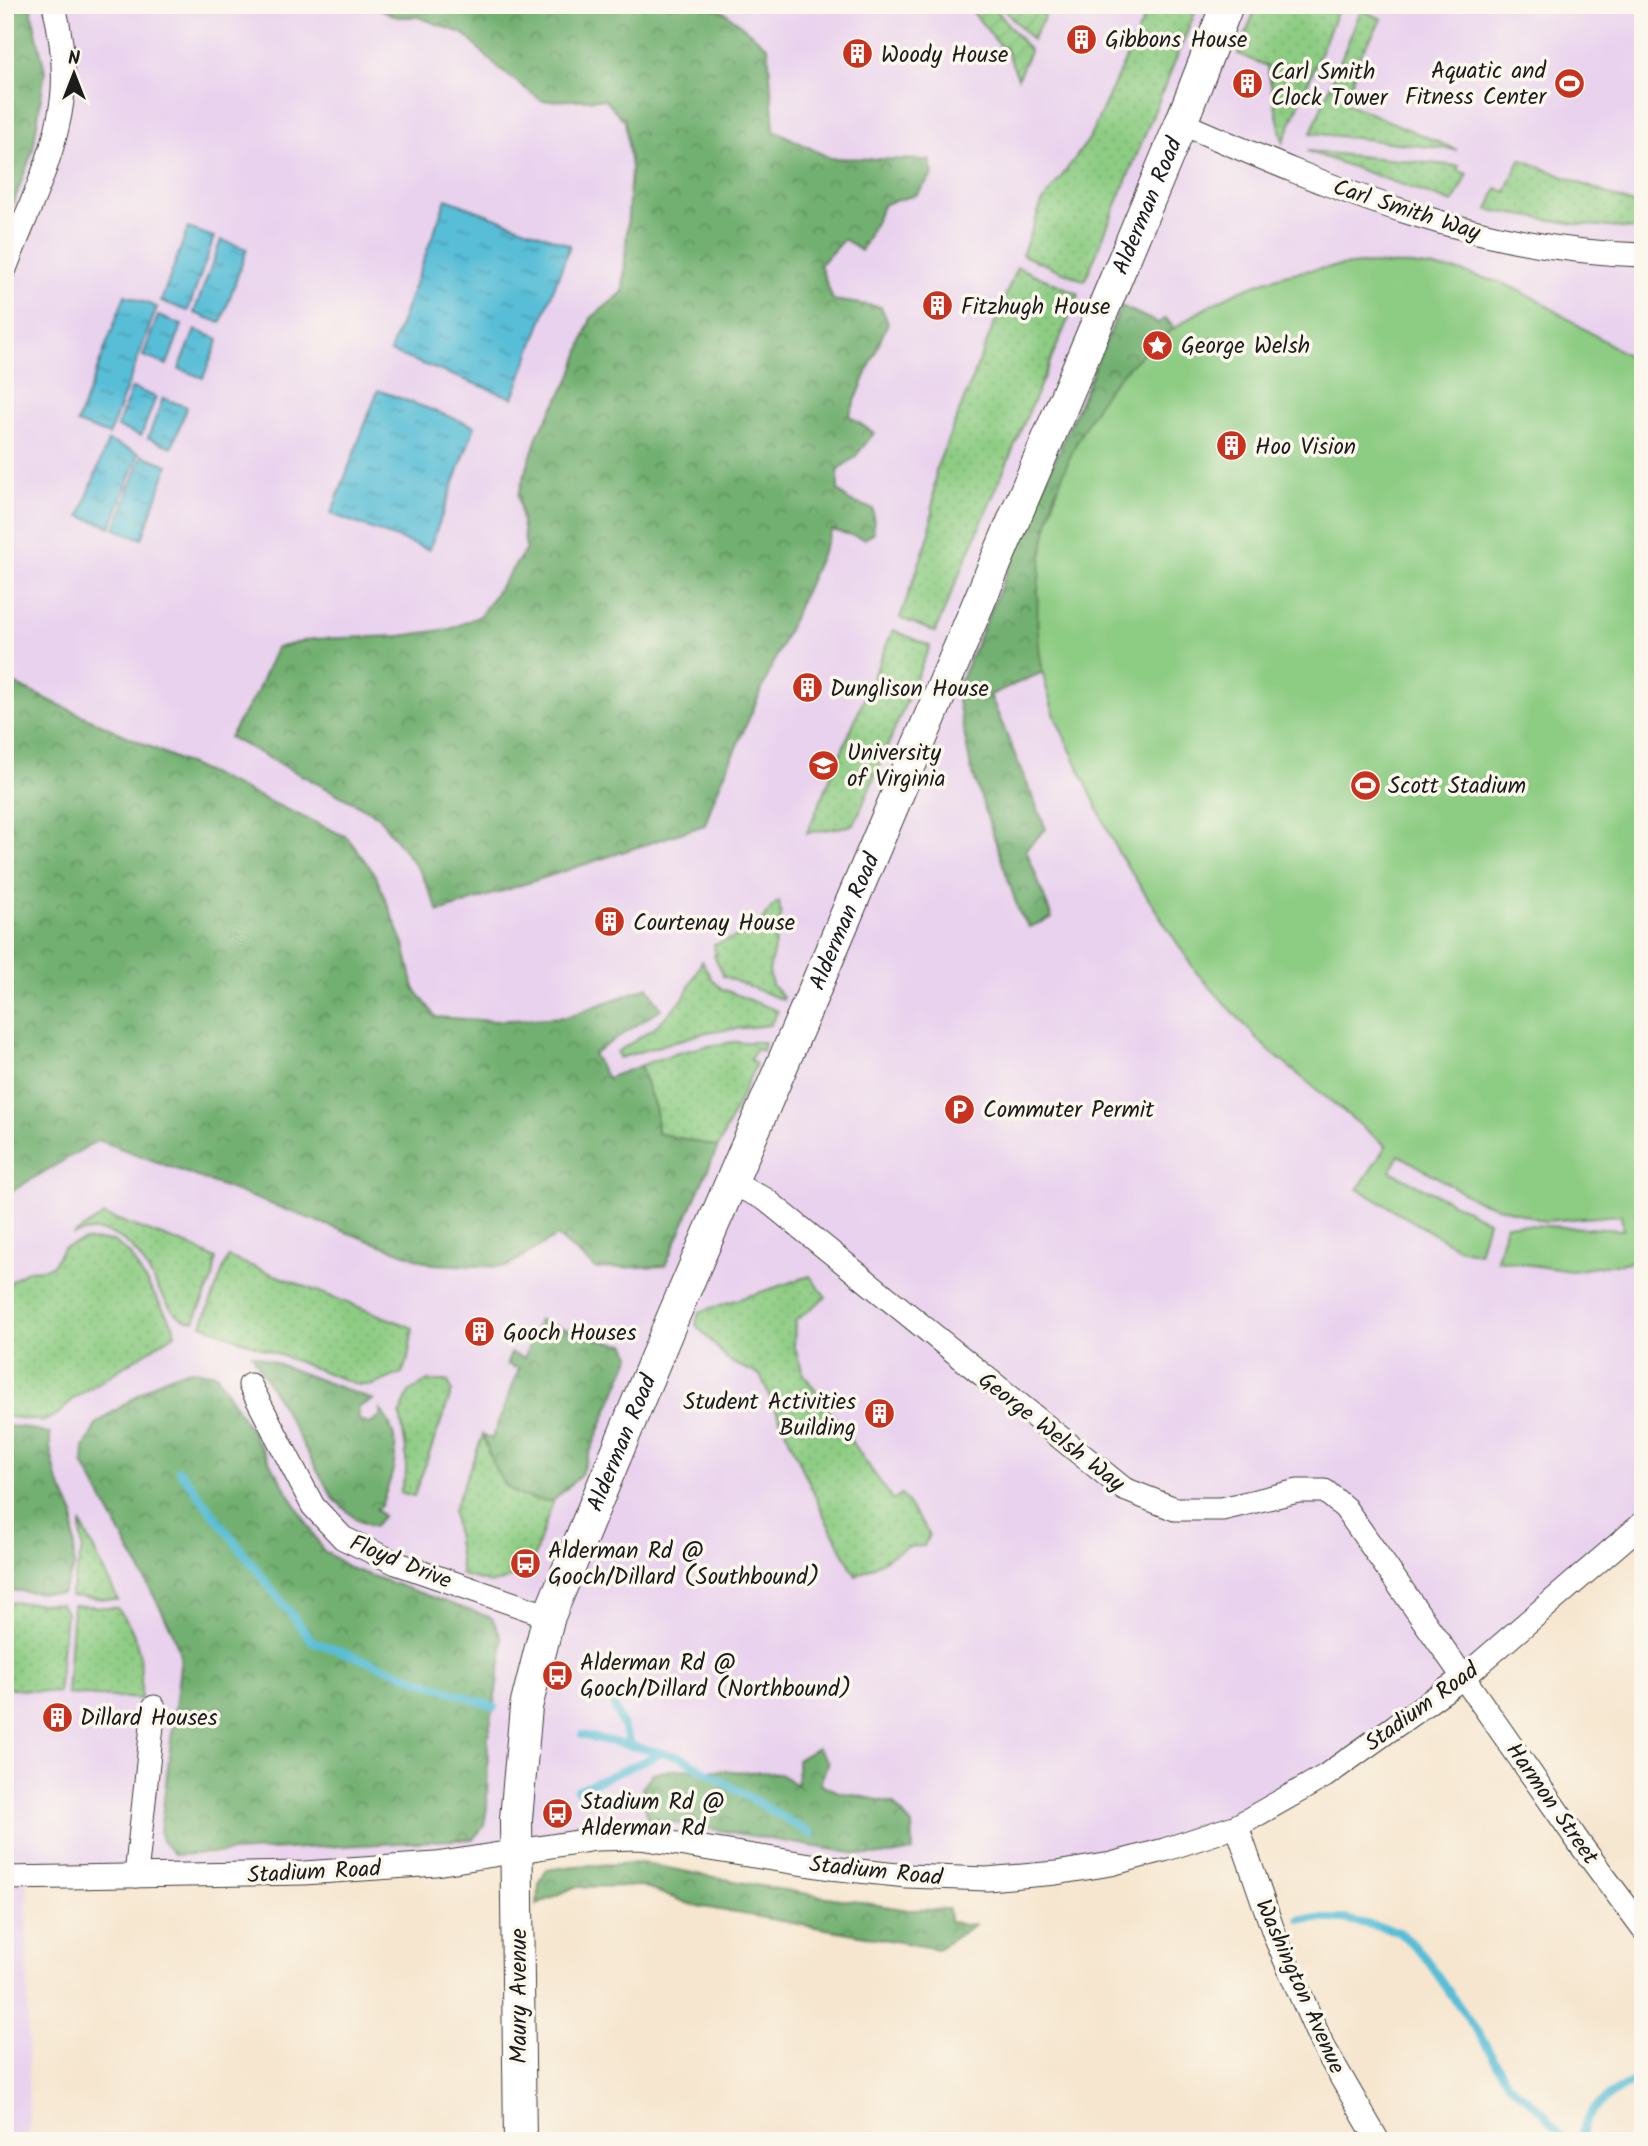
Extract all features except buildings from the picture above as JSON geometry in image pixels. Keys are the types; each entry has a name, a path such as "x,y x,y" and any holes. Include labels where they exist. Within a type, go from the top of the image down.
{"main road":[{"name":"Alderman Road","path":"518,1852 518,1777 526,1707 549,1616 667,1329 1181,123 1227,5"},
{"name":"Maury Avenue","path":"518,1852 520,2141"}],"street":[{"path":"5,269 49,153 62,100 60,30 54,5"},
{"name":"Carl Smith Way","path":"1181,123 1356,196 1438,223 1520,243 1594,254 1643,255"},
{"name":"George Welsh Way","path":"731,1183 765,1199 1124,1489 1175,1509 1222,1509 1298,1491 1325,1491 1345,1508 1464,1677"},
{"name":"Floyd Drive","path":"250,1385 313,1506 343,1538 396,1563 549,1616"},
{"name":"Stadium Road","path":"5,1878 304,1873 436,1864 596,1839 640,1838 907,1876 988,1879 1056,1873 1111,1864 1237,1826 1325,1776 1464,1677 1643,1524"},
{"name":"Harmon Street","path":"1464,1677 1580,1844 1643,1929"},
{"path":"136,1876 154,1707"},
{"name":"Washington Avenue","path":"1237,1826 1276,1939 1322,2044 1378,2141"}],"shaded area":[{"name":"University of Virginia","path":"5,5 1643,5 1643,1525 1463,1682 1235,1830 1013,1880 618,1838 451,1865 27,1876 29,2141 5,2141"}],"green space":[{"path":"5,5 30,5 45,71 33,150 5,226"},
{"path":"372,5 708,5 726,13 768,47 774,130 830,158 929,160 933,174 916,195 884,204 861,251 844,239 820,265 833,300 881,307 888,322 849,416 874,433 854,458 838,469 838,490 849,501 873,509 874,532 865,539 832,530 714,798 705,825 439,912 421,873 377,815 229,737 257,692 276,648 312,639 400,636 450,629 480,616 526,549 518,495 538,434 571,377 591,318 623,292 631,169 625,121 604,99 542,101 497,67 464,34 418,17 397,17"},
{"path":"967,5 992,5 1030,51 1018,78 1005,47 1002,48"},
{"path":"1000,5 1034,5 1045,16 1032,40"},
{"path":"1150,5 1198,5 1085,281 1022,255 1042,203 1089,139"},
{"path":"1257,5 1340,5 1283,143 1267,66 1238,54"},
{"path":"1361,10 1382,19 1360,55 1346,103 1457,150 1311,133"},
{"path":"1307,151 1459,166 1457,170 1467,174 1453,203"},
{"path":"1520,159 1643,208 1643,230 1576,224 1488,210 1497,188 1506,192"},
{"name":"Scott Stadium","path":"1360,264 1412,265 1459,271 1505,284 1534,298 1643,365 1643,1208 1635,1211 1643,1238 1643,1260 1571,1271 1497,1260 1506,1224 1623,1230 1621,1215 1545,1221 1478,1201 1399,1155 1390,1171 1488,1221 1479,1253 1458,1248 1358,1189 1386,1146 1267,1049 1196,972 1118,852 1056,719 1047,691 1039,641 1038,608 1044,541 1062,477 1075,446 1104,394 1146,350 1166,334 1233,294 1281,276"},
{"path":"1017,267 1079,294 935,632 900,618 930,533 936,469"},
{"path":"1121,306 1158,323 1166,318 1174,328 1145,351 1055,492 1042,554 1038,614 1043,672 990,695 1046,829 1026,849 1052,918 1029,927 1019,912 971,768 956,691"},
{"path":"893,630 930,646 854,825 807,833"},
{"path":"5,680 347,837 375,874 404,944 414,988 436,1017 493,1021 566,1017 648,987 661,1009 593,1054 607,1078 640,1066 656,1111 657,1133 718,1147 665,1266 596,1269 557,1236 506,1267 432,1264 98,1140 5,1195"},
{"path":"779,901 781,916 769,971 772,985 783,1000 723,976 714,955 717,953 714,945 756,927"},
{"path":"702,961 712,980 722,989 778,1011 770,1025 707,1032 619,1058 617,1052 653,1029 683,999"},
{"path":"734,1042 764,1042 762,1051 756,1049 750,1060 756,1064 718,1147 657,1133 656,1111 640,1066 686,1051"},
{"path":"104,1215 195,1248 216,1259 213,1278 194,1321 181,1317 170,1308 143,1262 132,1248 117,1237 99,1231 72,1235"},
{"path":"85,1240 114,1241 129,1254 173,1325 175,1334 73,1399 58,1414 44,1421 5,1416 5,1286 28,1270 44,1269 53,1265 63,1248"},
{"path":"228,1257 413,1328 408,1359 402,1373 373,1385 358,1385 202,1325"},
{"path":"810,1276 826,1297 795,1321 794,1345 803,1373 893,1500 901,1494 929,1534 924,1546 907,1547 856,1576 827,1522 760,1375 730,1362 696,1325 699,1312"},
{"path":"539,1320 602,1341 625,1344 631,1355 580,1476 553,1501 523,1496 504,1483 483,1435 492,1439 519,1369 507,1364 511,1353 524,1358"},
{"path":"252,1354 373,1400 359,1407 358,1418 363,1422 370,1424 380,1417 380,1409 393,1433 395,1456 381,1506 376,1509 383,1516 374,1527 358,1521 333,1498"},
{"path":"193,1370 216,1374 323,1550 352,1569 492,1618 501,1637 502,1657 488,1737 487,1807 484,1826 473,1839 175,1855 162,1841 160,1833 181,1657 172,1630 83,1463 84,1448 97,1423 159,1381"},
{"path":"428,1381 448,1381 452,1391 414,1496 400,1492 406,1473 406,1449 400,1414 409,1392"},
{"path":"5,1426 50,1434 57,1479 74,1515 74,1567 62,1594 5,1590"},
{"path":"483,1435 504,1483 523,1496 553,1501 532,1563 521,1573 491,1583 462,1575 453,1511"},
{"path":"81,1523 118,1600 70,1596 82,1550"},
{"path":"5,1602 61,1604 66,1612 58,1693 5,1688"},
{"path":"73,1605 117,1608 125,1619 139,1651 141,1699 67,1694"},
{"path":"817,1748 828,1762 820,1784 839,1792 893,1803 912,1825 913,1851 892,1855 864,1855 647,1818 642,1788 653,1773 678,1769 778,1773 798,1785 797,1760"},
{"path":"642,1863 771,1888 909,1910 949,1909 950,1921 963,1925 976,1924 938,1949 692,1905 642,1886 574,1887 537,1905 539,1884 546,1870"}],"water":[{"path":"446,199 570,245 513,398 390,352"},
{"path":"188,228 214,237 188,311 161,301"},
{"path":"221,240 247,249 221,323 194,313"},
{"path":"125,295 157,307 109,435 77,423"},
{"path":"158,316 182,325 167,365 143,356"},
{"path":"195,330 219,339 203,378 179,369"},
{"path":"132,388 156,397 141,436 117,427"},
{"path":"378,390 475,426 429,550 331,514"},
{"path":"163,398 187,407 172,447 148,438"},
{"path":"108,441 139,453 111,527 80,516"},
{"path":"142,455 168,465 142,539 115,529"}],"waterway":[{"path":"179,1470 312,1641 494,1707"},
{"path":"611,1698 631,1746"},
{"path":"582,1735 681,1757 811,1834"},
{"path":"577,1790 663,1753"},
{"path":"1300,1919 1344,1919 1398,1931 1422,1953 1481,2037 1508,2083 1542,2111 1564,2141"},
{"path":"1582,2141 1583,2129 1594,2109 1643,2075"}],"place":[{"name":"Gibbons House","path":"1082,39"},
{"name":"Woody House","path":"858,54"},
{"name":"Aquatic and Fitness Center","path":"1569,83"},
{"name":"Carl Smith Clock Tower","path":"1248,84"},
{"name":"Fitzhugh House","path":"938,306"},
{"name":"George Welsh","path":"1158,345"},
{"name":"Hoo Vision","path":"1232,446"},
{"name":"Dunglison House","path":"807,688"},
{"name":"University of Virginia","path":"824,765"},
{"name":"Scott Stadium","path":"1365,785"},
{"name":"Courtenay House","path":"610,922"},
{"name":"Commuter Permit","path":"960,1109"},
{"name":"Gooch Houses","path":"480,1332"},
{"name":"Student Activities Building","path":"879,1414"},
{"name":"Alderman Rd @ Gooch/Dillard (Southbound)","path":"525,1563"},
{"name":"Alderman Rd @ Gooch/Dillard (Northbound)","path":"557,1675"},
{"name":"Dillard Houses","path":"57,1717"},
{"name":"Stadium Rd @ Alderman Rd","path":"558,1814"}]}
